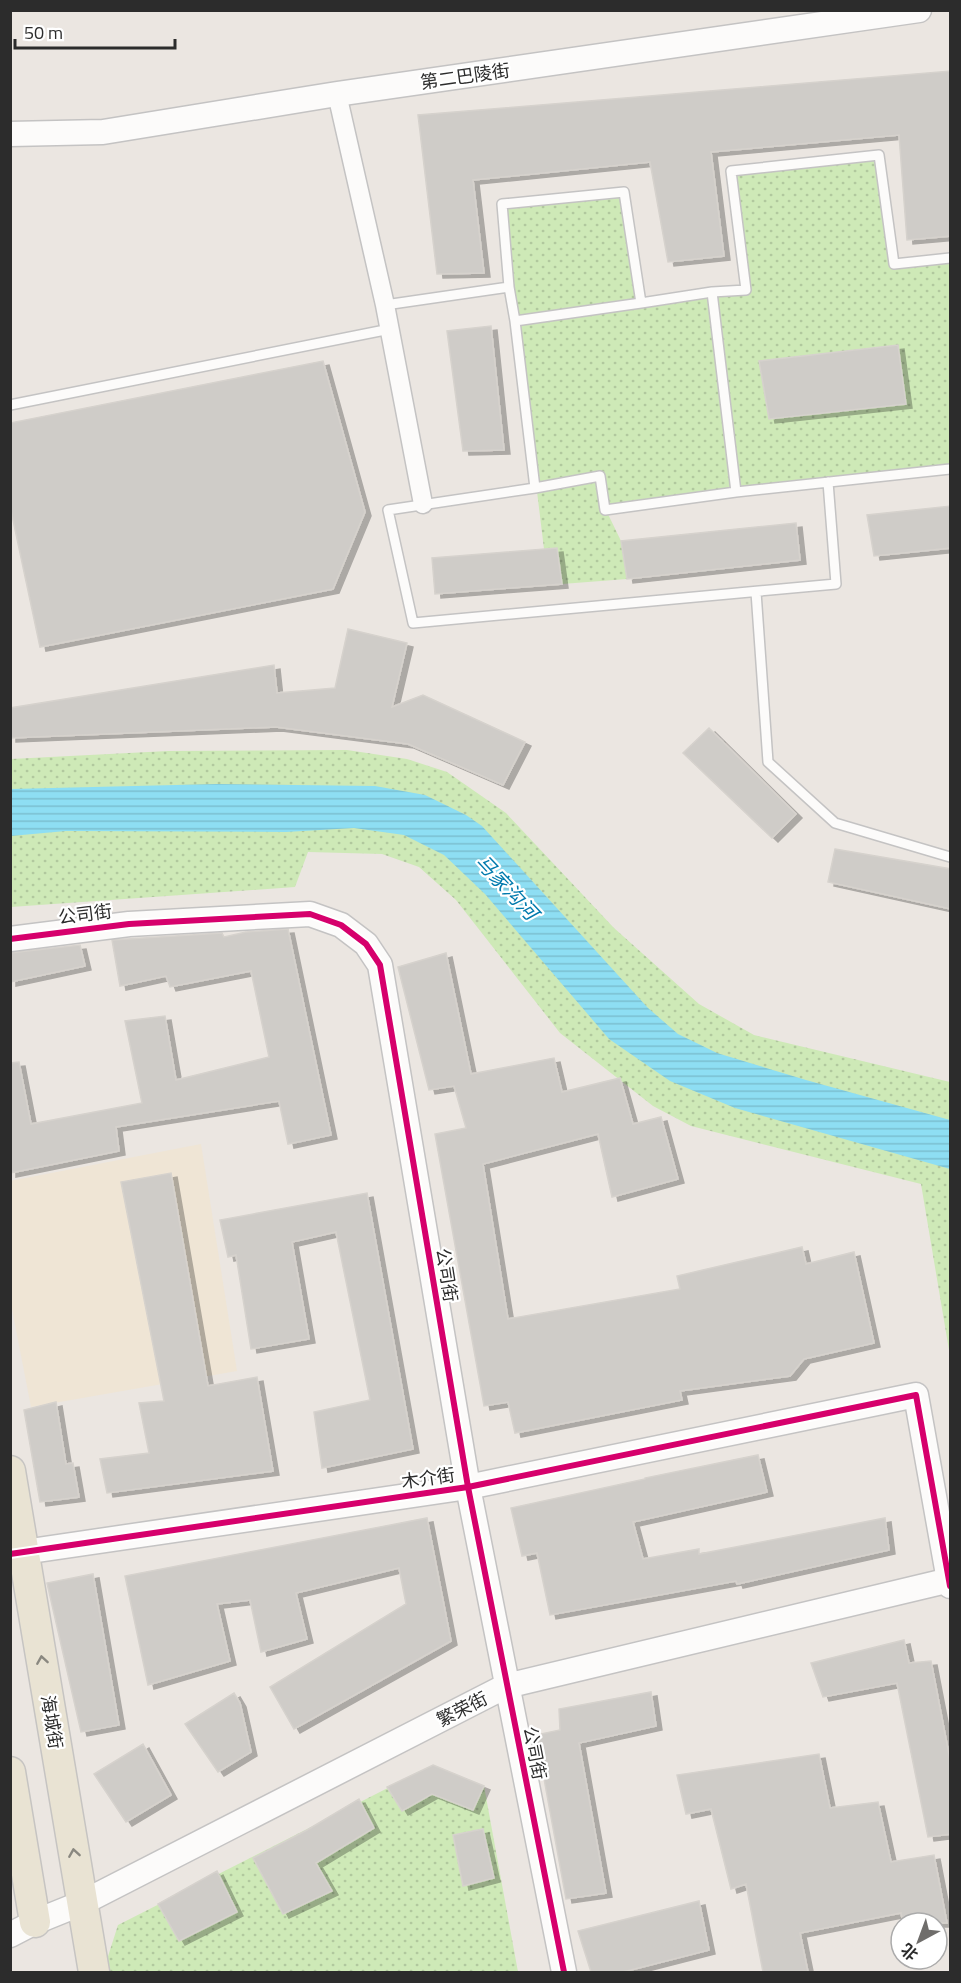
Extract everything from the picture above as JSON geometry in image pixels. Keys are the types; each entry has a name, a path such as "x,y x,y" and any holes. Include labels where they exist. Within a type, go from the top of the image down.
{"main road":[{"name":"海城街","path":"10,1471 17,1553 94,1972"},
{"path":"10,1772 23,1929"}],"street":[{"name":"第二巴陵街","path":"10,134 103,132 337,94 919,10"},
{"path":"337,94 385,305 423,504"},
{"name":"公司街","path":"10,939 129,924 310,914 341,925 366,944 381,965 468,1487 564,1972"},
{"name":"木介街","path":"17,1553 468,1487 916,1395 950,1582"},
{"name":"繁荣街","path":"23,1929 82,1903 506,1686 950,1582"}],"lane":[{"path":"515,321 711,292 746,290 731,171 879,155 894,264 950,261"},
{"path":"535,489 509,287 502,204 624,192 641,303"},
{"path":"385,305 509,287"},
{"path":"711,292 736,492"},
{"path":"10,405 390,329"},
{"path":"828,482 836,584 413,623 388,510 535,489 600,476 605,510 736,492 828,482 951,469"},
{"path":"756,592 768,762 835,823 951,857"}],"shaded area":[{"path":"201,1144 237,1371 31,1407 11,1304 10,1181"}],"green space":[{"path":"879,155 894,264 950,258 950,469 606,510 621,541 627,579 562,584 557,548 544,549 502,204 624,192 641,303 745,290 731,171"},
{"path":"347,750 407,759 447,772 506,813 614,928 699,1004 754,1035 950,1082 950,1356 921,1184 691,1126 653,1106 560,1033 456,900 419,867 382,854 308,852 295,887 11,907 11,759 168,751"},
{"path":"433,1765 484,1786 518,1972 103,1972 118,1925"}],"water":[{"name":"马家沟河","path":"217,784 375,786 425,795 466,815 482,826 648,1008 678,1034 717,1053 950,1120 950,1169 735,1108 670,1081 609,1039 485,894 444,855 404,835 354,828 286,832 66,831 11,836 11,789"}],"building":[{"path":"951,71 951,236 907,240 899,135 711,152 724,256 668,262 650,162 473,180 484,273 437,274 418,115"},
{"path":"491,326 504,450 463,451 447,331"},
{"path":"898,345 906,404 769,419 759,361"},
{"path":"323,361 365,512 333,589 40,647 10,506 10,423"},
{"path":"951,506 951,548 874,556 867,515"},
{"path":"796,523 800,560 627,579 621,541"},
{"path":"557,548 562,584 435,594 432,558"},
{"path":"348,629 407,643 392,707 423,695 525,742 503,785 408,744 276,727 10,738 10,708 274,665 277,693 335,688"},
{"path":"709,728 796,814 772,838 683,753"},
{"path":"835,849 951,869 951,909 828,882"},
{"path":"288,929 331,1135 288,1144 279,1101 116,1127 119,1151 10,1173 10,1063 19,1062 31,1124 142,1103 125,1021 165,1016 176,1080 269,1057 251,971 170,987 166,976 120,986 112,940 222,933 224,937 246,932"},
{"path":"80,945 85,966 10,982 10,953"},
{"path":"446,953 471,1074 554,1058 562,1092 620,1078 633,1124 661,1117 678,1179 612,1197 598,1134 483,1164 508,1319 680,1289 677,1276 802,1247 806,1264 854,1252 874,1343 804,1359 790,1376 680,1391 682,1400 515,1433 508,1402 484,1406 435,1134 466,1128 454,1086 429,1090 398,967"},
{"path":"171,1173 208,1386 257,1377 273,1471 107,1493 100,1459 149,1453 139,1403 164,1401 121,1182"},
{"path":"367,1193 413,1449 322,1468 314,1412 370,1400 336,1232 292,1242 309,1339 251,1349 236,1255 228,1257 220,1220"},
{"path":"56,1402 66,1464 73,1463 79,1497 40,1502 24,1410"},
{"path":"758,1455 767,1492 633,1522 643,1559 699,1549 699,1554 885,1518 889,1550 737,1584 736,1581 550,1615 537,1553 522,1556 511,1508"},
{"path":"427,1518 451,1641 294,1729 270,1687 406,1604 399,1568 296,1593 307,1639 261,1652 250,1600 217,1604 230,1661 148,1685 125,1576"},
{"path":"93,1574 119,1725 81,1732 47,1583"},
{"path":"904,1640 909,1663 931,1661 951,1765 951,1834 928,1837 897,1683 823,1697 811,1663"},
{"path":"651,1692 656,1726 579,1743 606,1893 566,1899 536,1735 560,1730 559,1709"},
{"path":"234,1693 240,1703 251,1752 218,1772 185,1724"},
{"path":"143,1744 171,1795 126,1822 94,1774"},
{"path":"819,1754 830,1808 878,1802 891,1862 934,1855 945,1911 889,1911 889,1915 800,1933 808,1972 763,1972 746,1884 731,1889 711,1809 686,1814 677,1775"},
{"path":"433,1765 484,1786 473,1810 432,1794 402,1811 387,1787"},
{"path":"359,1799 374,1828 316,1863 332,1891 283,1914 253,1858"},
{"path":"483,1829 494,1878 463,1886 453,1835"},
{"path":"217,1871 237,1912 179,1941 158,1904"},
{"path":"699,1901 709,1950 623,1972 591,1972 578,1931"}],"cycle path":[{"path":"10,939 129,924 310,914 341,925 366,944 380,965 468,1487 564,1972"},
{"path":"10,1554 468,1487 916,1395 950,1586"}]}
